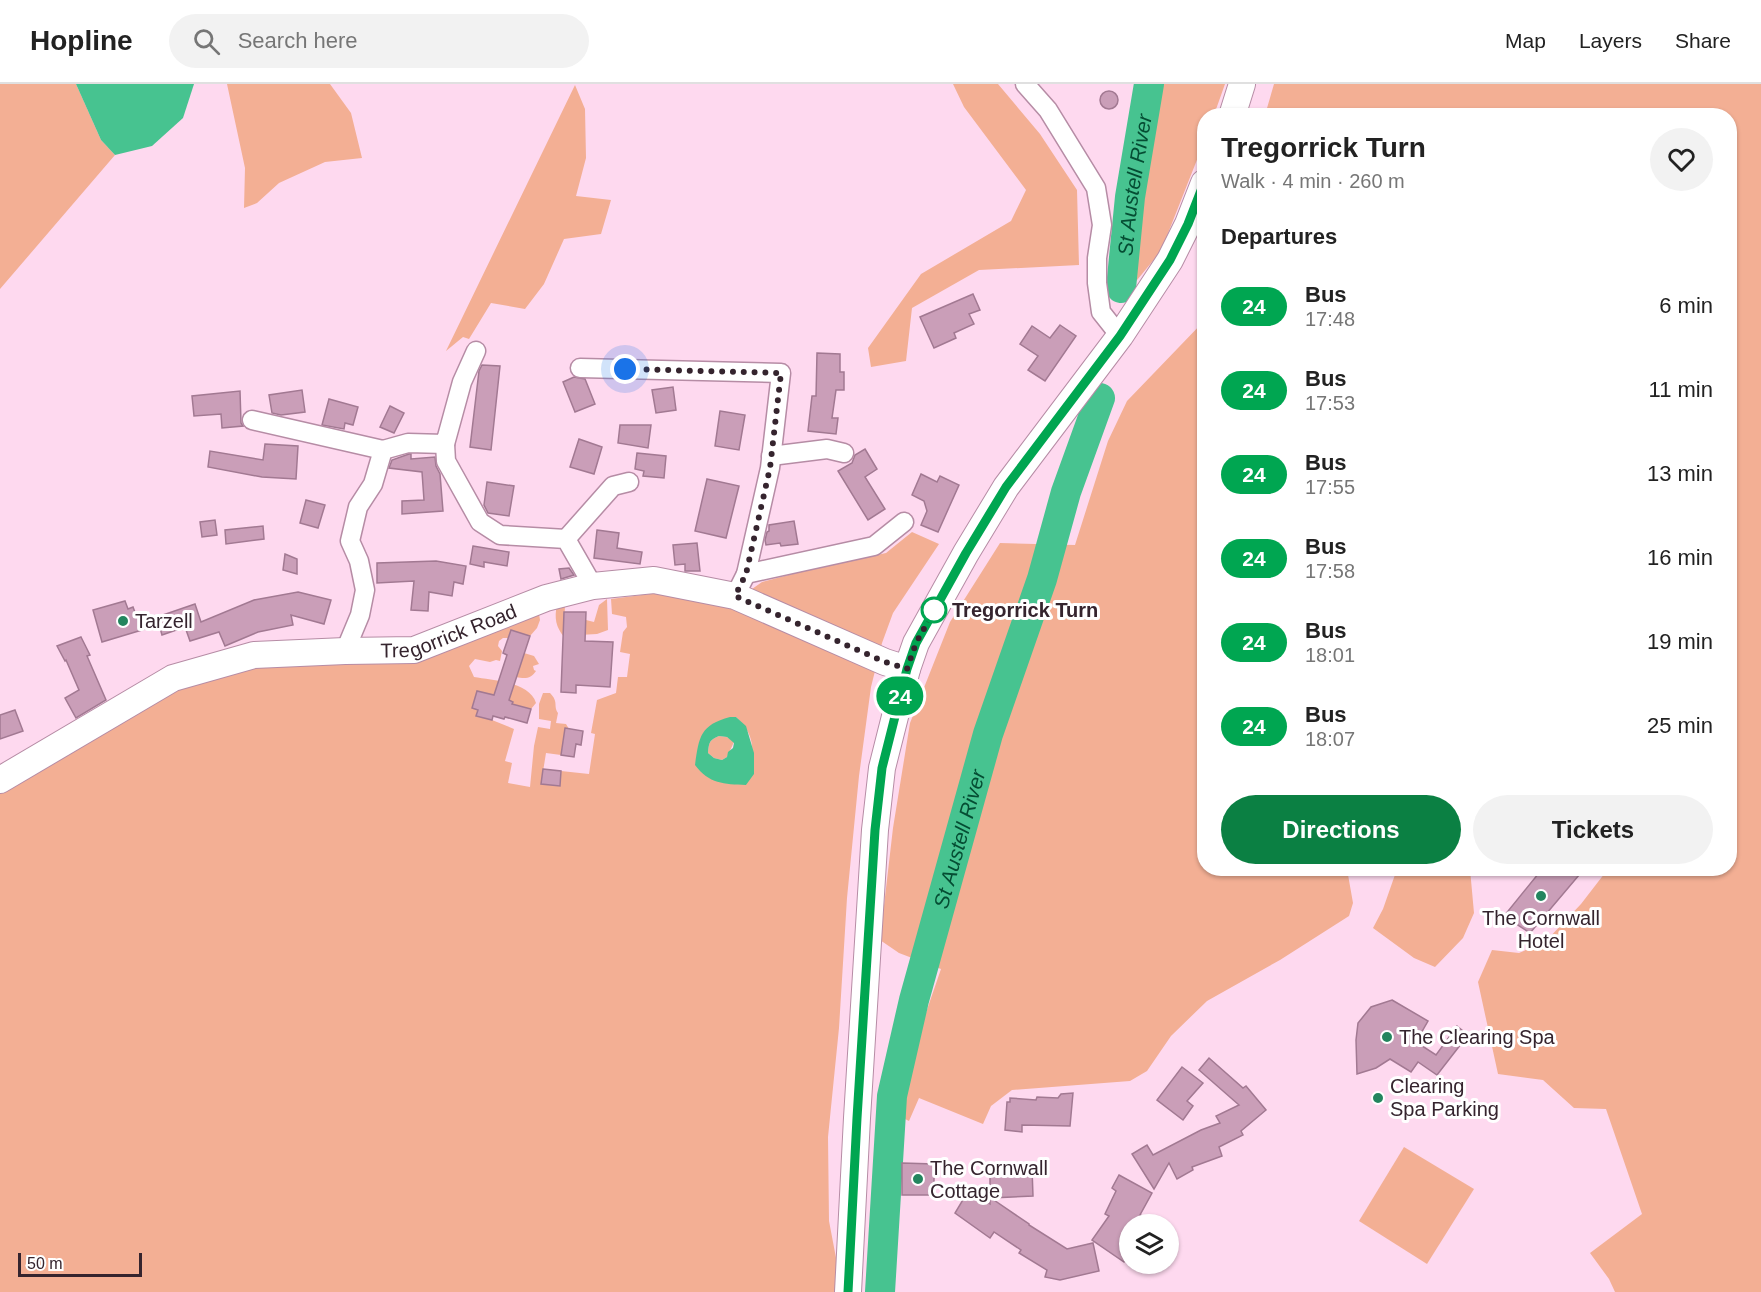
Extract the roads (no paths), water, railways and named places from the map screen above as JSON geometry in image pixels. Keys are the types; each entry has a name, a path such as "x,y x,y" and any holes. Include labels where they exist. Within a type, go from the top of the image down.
{"main road":[{"path":"1234,108 1242,84"},
{"path":"848,1292 875,830 882,768 907,669 916,643 1006,487 1120,336 1170,260 1197,201"},
{"name":"Tregorrick Road","path":"0,780 173,678 254,655 414,650 546,598 593,586 654,580 741,585 885,662 907,669"}],"street":[{"path":"1025,84 1048,110 1096,188 1102,225 1097,258 1097,284 1101,312 1120,336"},
{"path":"476,351 462,382 445,444 446,461 480,522 500,536 566,539"},
{"path":"580,368 781,373 771,456 741,585 874,546 904,522"},
{"path":"252,420 383,450 408,443 445,444"},
{"path":"771,456 827,448 844,453"},
{"path":"345,651 360,615 365,590 359,561 350,541 358,507 373,484 383,450"},
{"path":"566,539 613,486 629,482"},
{"path":"566,539 593,586"}],"waterway":[{"name":"St Austell River","path":"1121,288 1130,197 1149,84"},
{"name":"St Austell River","path":"880,1292 892,1096 914,1000 988,734 1042,579 1066,492 1100,398"}],"place":[{"name":"Tregorrick Turn","path":"934,610"},
{"name":"Tarzell","path":"123,621"},
{"name":"The Cornwall Hotel","path":"1541,896"},
{"name":"The Clearing Spa","path":"1387,1037"},
{"name":"Clearing Spa Parking","path":"1378,1098"},
{"name":"The Cornwall Cottage","path":"918,1179"}]}
